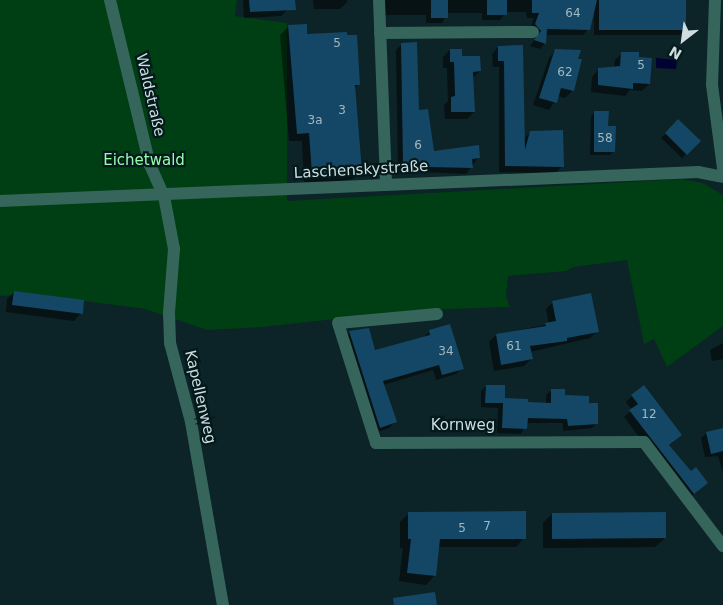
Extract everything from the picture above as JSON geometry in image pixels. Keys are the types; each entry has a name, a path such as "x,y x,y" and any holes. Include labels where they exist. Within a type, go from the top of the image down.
{"street":[{"name":"Waldstraße","path":"110,0 150,165 164,196"},
{"path":"379,0 386,185"},
{"path":"715,0 712,85 723,169"},
{"path":"380,34 532,32"},
{"name":"Laschenskystraße","path":"0,201 164,196 698,172 723,177"},
{"name":"Kapellenweg","path":"164,196 174,249 169,313 170,343 191,422 223,605"},
{"name":"Kornweg","path":"436,314 338,323 376,443 644,442 723,546"}],"green space":[{"name":"Eichetwald","path":"0,0 237,0 235,16 287,23 287,201 682,179 703,183 723,195 723,326 667,367 654,339 644,344 627,260 573,267 567,271 508,276 506,296 510,307 417,310 263,327 207,330 145,309 32,294 0,296"}],"shaded area":[{"path":"656,58 677,60 676,69 656,68"}],"building":[{"path":"249,0 295,0 296,10 250,12"},
{"path":"431,0 448,0 448,18 431,18"},
{"path":"487,0 507,0 507,15 487,15"},
{"path":"532,0 597,0 590,30 547,29 546,44 534,40 541,31 535,24 539,13 532,13"},
{"path":"599,0 686,0 686,30 599,30"},
{"path":"307,24 307,34 347,32 347,35 357,35 360,85 355,85 362,171 345,172 345,175 312,174 309,133 297,134 288,25"},
{"path":"417,42 419,110 428,109 434,151 479,145 480,158 472,159 473,168 429,167 429,163 403,164 401,43"},
{"path":"523,45 525,150 530,131 563,130 564,167 505,166 504,61 498,61 498,46"},
{"path":"450,49 462,49 462,56 480,56 481,71 473,72 475,112 451,112 451,97 455,96 454,62 450,62"},
{"path":"555,49 581,50 578,59 582,59 574,91 561,88 557,103 539,98"},
{"path":"621,52 639,52 639,57 652,58 650,84 633,83 633,89 598,85 598,68 620,66"},
{"path":"594,111 609,111 608,126 616,126 615,152 594,152"},
{"path":"678,119 701,141 687,155 665,133"},
{"path":"14,291 84,300 83,314 12,305"},
{"path":"591,293 599,332 567,338 567,341 530,346 533,359 501,365 496,334 546,326 545,323 556,321 552,301"},
{"path":"450,324 464,369 442,375 439,365 383,381 397,422 380,428 349,331 369,328 375,350 430,335 429,330"},
{"path":"486,385 505,385 505,398 528,399 528,402 551,403 551,389 565,389 565,395 589,396 589,403 598,403 598,424 568,426 567,419 528,418 527,429 502,428 503,403 485,403"},
{"path":"644,385 682,435 669,445 691,471 696,467 708,483 694,494 629,410 638,404 631,395"},
{"path":"723,428 723,451 711,454 706,432"},
{"path":"526,511 526,539 440,539 436,576 407,573 411,539 408,539 408,512"},
{"path":"666,512 666,538 552,539 552,513"},
{"path":"435,592 437,605 394,605 393,598"}]}
